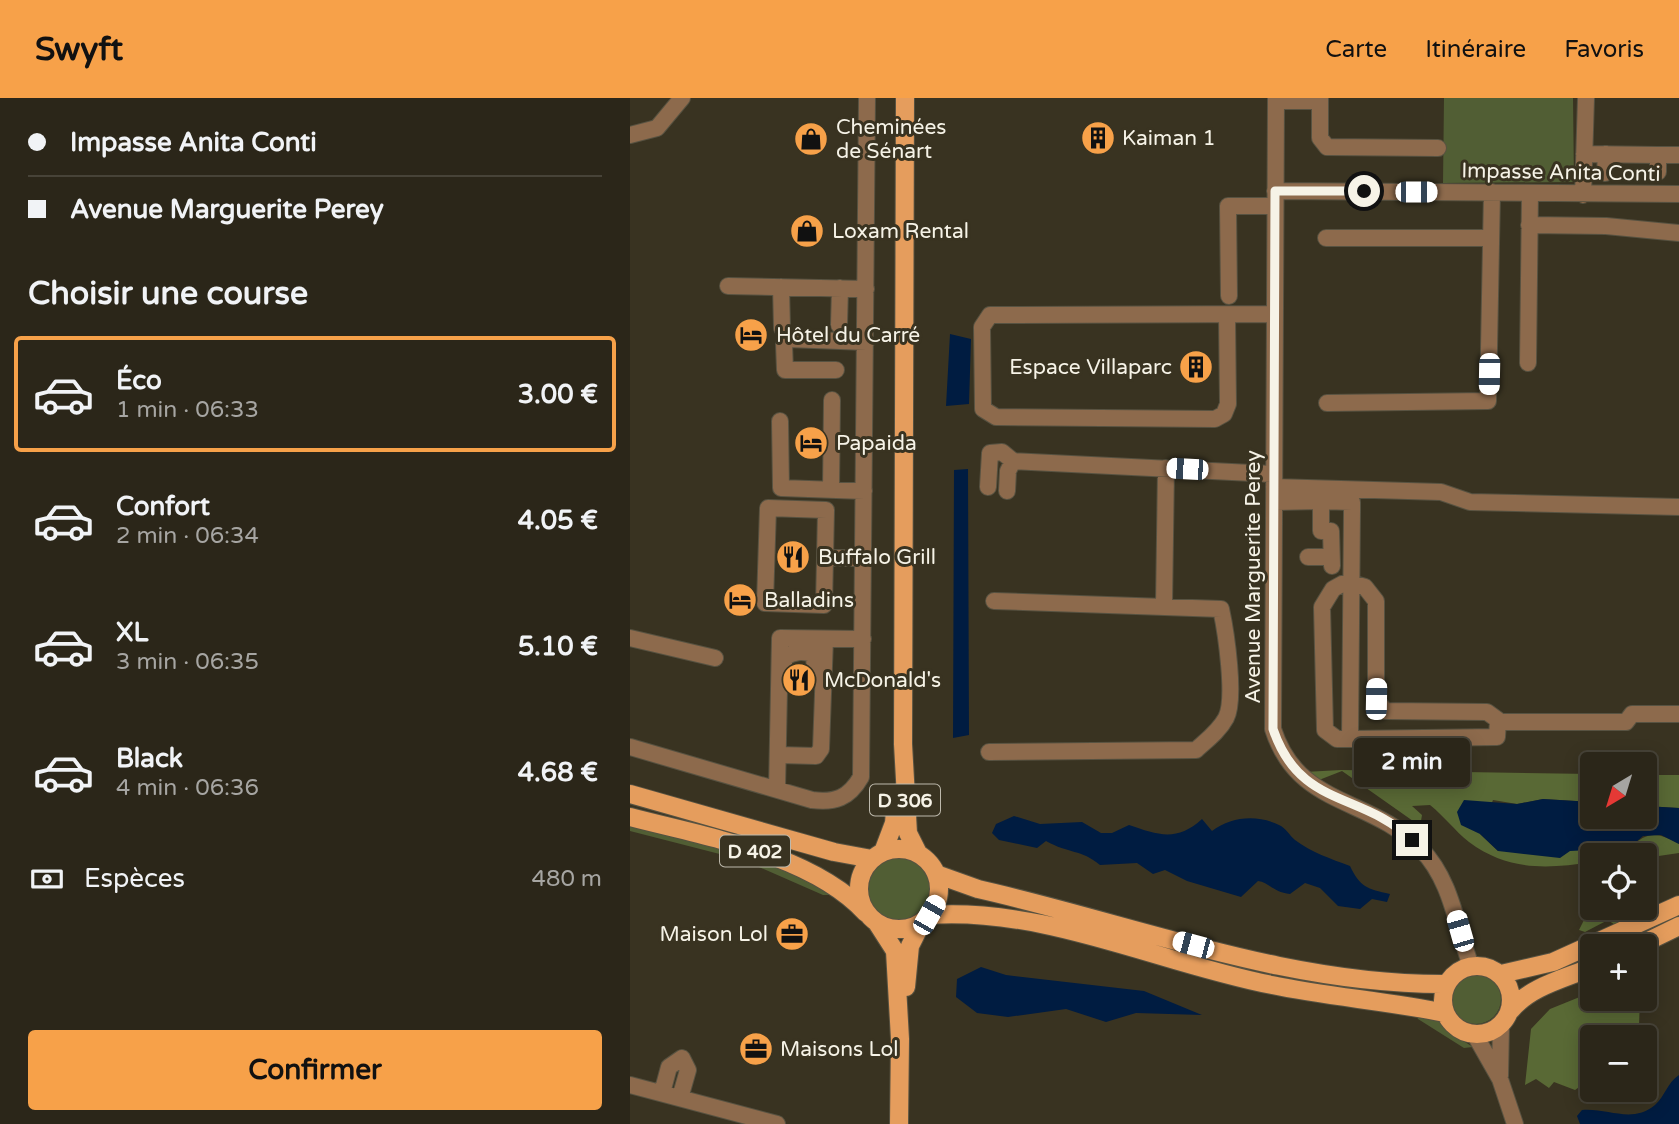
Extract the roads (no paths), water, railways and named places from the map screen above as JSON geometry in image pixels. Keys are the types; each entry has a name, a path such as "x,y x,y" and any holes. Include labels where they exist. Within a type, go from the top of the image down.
{"main road":[{"name":"D 306","path":"905,98 903,744 908,834 918,853"},
{"name":"D 306","path":"877,856 894,823 903,744"},
{"name":"D 402","path":"630,794 834,852 877,856"},
{"name":"D 402","path":"630,817 751,849 783,862 839,889 871,917"},
{"path":"900,1124 900,1039 895,951 887,934 860,900 859,885 863,871 877,856 894,849 918,853 936,873 978,890 1274,967 1414,984 1446,984"},
{"path":"900,1039 910,946 938,895 936,873"},
{"path":"1501,974 1553,962 1679,905"},
{"path":"871,917 899,929 925,918 951,914 1020,921 1272,985 1412,1004 1445,1013"},
{"path":"1657,937 1679,926"},
{"path":"1506,1017 1508,985 1501,974 1492,968 1471,966 1461,969 1446,984 1442,999 1445,1013 1452,1024 1475,1035 1489,1033 1506,1017 1521,997 1580,972"}],"street":[{"path":"630,135 657,128 682,98"},
{"path":"630,747 827,802 848,794 856,785 863,766 867,98"},
{"path":"1583,195 1586,98"},
{"path":"1276,100 1320,99 1320,138 1327,147 1438,148"},
{"name":"Avenue Marguerite Perey","path":"1276,100 1273,729 1281,752 1299,776 1314,787 1401,830 1424,851 1438,871 1451,899 1471,966"},
{"path":"1584,154 1679,155"},
{"path":"1605,173 1606,154"},
{"path":"1630,154 1632,172"},
{"path":"1658,155 1658,172"},
{"path":"1327,403 1488,401 1492,192"},
{"name":"Impasse Anita Conti","path":"1228,296 1228,206 1275,199 1492,192 1679,194"},
{"path":"1528,363 1530,193"},
{"path":"1530,225 1606,226 1679,233"},
{"path":"1326,238 1491,238"},
{"path":"728,286 866,289"},
{"path":"781,287 782,328 788,339"},
{"path":"839,325 840,288"},
{"path":"1227,316 1228,404 1224,414 1215,419 996,417 983,409 982,327 990,315 1275,314"},
{"path":"788,339 866,342"},
{"path":"788,339 784,344 785,370 836,370"},
{"path":"831,490 832,400"},
{"path":"780,421 781,488 864,491"},
{"path":"988,487 990,453 1002,452 1013,461 1166,468 1274,487 1321,501 1352,502 1350,739"},
{"path":"1007,491 1008,471 1013,461"},
{"path":"1164,606 1166,468"},
{"path":"1274,487 1441,492 1470,502 1679,507"},
{"path":"1308,557 1332,561 1331,531 1314,531 1321,501"},
{"path":"768,508 826,510 825,558 824,606 765,603 768,508"},
{"path":"825,558 863,558"},
{"path":"1498,722 1497,737 1350,739 1330,736 1323,723 1322,607 1333,589 1351,583 1365,587 1376,601 1376,699 1385,711 1488,712 1498,722 1626,722 1632,714 1679,714"},
{"path":"989,752 1196,750 1216,732 1228,716 1229,646 1221,610 994,601"},
{"path":"630,638 715,658"},
{"path":"777,790 779,638 863,639"},
{"path":"779,755 816,756 821,749 825,639"},
{"path":"780,713 784,702 784,658 793,653 814,654 815,695 823,705"},
{"path":"1500,1079 1506,1017"},
{"path":"1475,1035 1500,1079 1515,1124"},
{"path":"662,1093 669,1066 682,1058 688,1070 681,1098"},
{"path":"630,1085 681,1098 710,1115 777,1124"}],"water":[{"path":"950,334 971,339 969,404 946,406"},
{"path":"968,469 969,735 953,738 954,470"},
{"path":"1543,799 1580,801 1580,830 1657,830 1657,807 1679,808 1679,844 1661,835 1643,836 1635,843 1580,843 1580,850 1570,851 1560,858 1498,851 1480,834 1461,825 1457,812 1464,800 1517,804"},
{"path":"1014,816 1040,824 1082,822 1101,833 1112,833 1129,825 1158,834 1176,834 1202,819 1212,831 1235,820 1262,819 1281,826 1295,840 1321,855 1350,866 1357,879 1365,886 1390,894 1387,902 1372,899 1360,909 1338,906 1320,888 1305,883 1290,894 1258,881 1241,897 1187,881 1165,870 1153,874 1137,863 1100,865 1087,856 1046,841 1037,848 999,840 992,833 996,824"},
{"path":"981,967 1006,975 1144,991 1202,1015 1136,1013 1106,1022 1066,1009 1008,1017 977,1013 956,997 957,979"},
{"path":"1679,1075 1679,1124 1580,1124 1577,1116 1582,1110 1620,1114 1646,1111 1655,1105"}],"place":[{"name":"Kaiman 1","path":"1098,138"},
{"name":"Cheminées de Sénart","path":"811,139"},
{"name":"Loxam Rental","path":"807,231"},
{"name":"Hôtel du Carré","path":"751,335"},
{"name":"Espace Villaparc","path":"1196,367"},
{"name":"Papaida","path":"811,443"},
{"name":"Buffalo Grill","path":"793,557"},
{"name":"Balladins","path":"740,600"},
{"name":"McDonald's","path":"799,680"},
{"name":"Maison Lol","path":"792,934"},
{"name":"Maisons Lol","path":"756,1049"}]}
